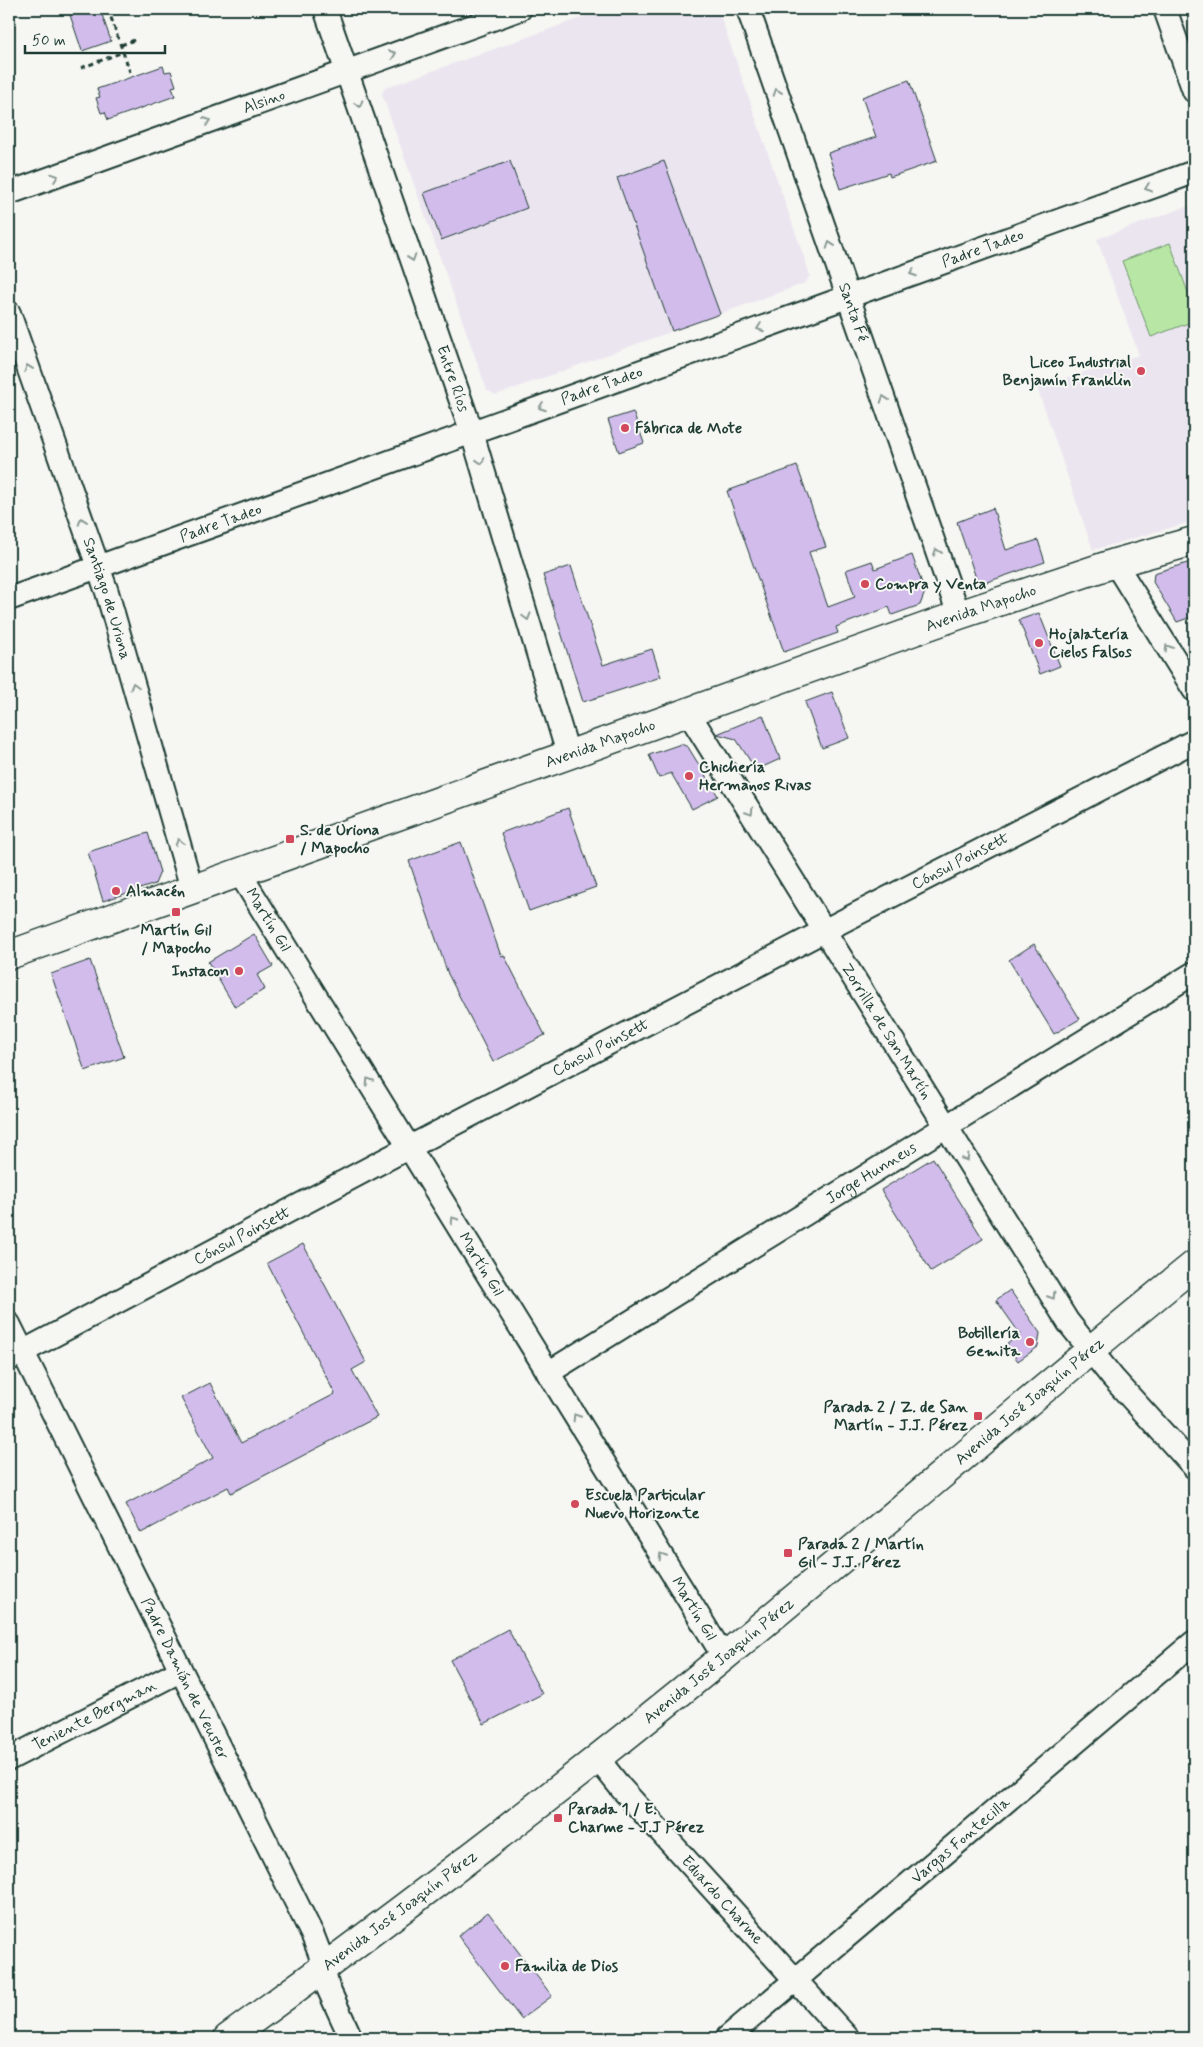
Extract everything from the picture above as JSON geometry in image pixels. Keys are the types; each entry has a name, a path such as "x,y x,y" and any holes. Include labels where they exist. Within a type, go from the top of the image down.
{"main road":[{"name":"Avenida Mapocho","path":"9,955 959,615 1115,563 1194,541"},
{"name":"Avenida José Joaquín Pérez","path":"228,2038 323,1969 598,1759 724,1657 1089,1350 1194,1265"}],"street":[{"name":"Entre Ríos","path":"325,9 472,433 568,754"},
{"name":"Alsino","path":"9,193 520,9"},
{"name":"Santa Fé","path":"748,9 959,615"},
{"path":"1165,9 1194,92"},
{"name":"Padre Tadeo","path":"9,599 1194,172"},
{"name":"Santiago de Uriona","path":"9,313 98,567 192,889"},
{"path":"1115,563 1194,690"},
{"name":"Zorrilla de San Martín","path":"688,712 1068,1322 1089,1350 1194,1467"},
{"name":"Cónsul Poinsett","path":"15,1355 409,1147 1194,741"},
{"name":"Martín Gil","path":"239,872 724,1657"},
{"name":"Jorge Hunneus","path":"548,1373 1194,973"},
{"name":"Padre Damián de Veuster","path":"9,1324 15,1355 180,1672 313,1936 334,2006 350,2038"},
{"name":"Vargas Fontecilla","path":"727,2038 1194,1642"},
{"name":"Teniente Bergman","path":"9,1759 180,1672"},
{"name":"Eduardo Charme","path":"598,1759 621,1788 848,2038"}],"path":[{"path":"108,9 130,72"},
{"path":"121,45 136,39"},
{"path":"81,68 123,52"}],"shaded area":[{"path":"606,9 718,9 810,275 805,283 496,395 487,390 382,94 385,88"},
{"name":"Liceo Industrial Benjamín Franklin","path":"1194,204 1194,521 1093,550 1037,387 1139,355 1097,239"}],"green space":[{"path":"1170,243 1194,309 1194,321 1151,337 1122,261"}],"building":[{"path":"68,9 100,9 111,41 82,51"},
{"path":"163,66 165,72 171,71 176,86 172,87 175,96 108,120 105,112 101,113 96,98 100,97 97,89"},
{"path":"909,80 937,161 890,177 889,173 840,189 828,153 876,137 862,97"},
{"path":"510,161 527,208 441,240 424,193"},
{"path":"664,161 720,314 672,331 617,178"},
{"path":"633,412 644,443 619,452 608,420"},
{"path":"797,466 826,547 809,552 828,607 855,597 846,570 872,561 875,569 912,555 925,592 920,605 892,615 889,607 836,627 838,633 784,652 727,491"},
{"path":"993,508 1006,550 1038,540 1045,562 984,583 976,578 957,522"},
{"path":"1194,561 1194,616 1177,622 1153,582 1154,573"},
{"path":"571,566 603,665 652,649 661,677 583,702 543,575"},
{"name":"Hojalatería Cielos Falsos","path":"1039,613 1060,666 1040,674 1019,620"},
{"path":"832,692 849,738 822,748 805,702"},
{"path":"763,715 780,759 756,770 736,739 717,734"},
{"name":"Chichería Hermanos Rivas","path":"681,744 688,747 718,796 692,809 671,773 659,778 649,755"},
{"path":"568,808 596,887 529,911 501,833"},
{"path":"148,833 160,872 155,884 103,901 88,852"},
{"path":"461,842 501,956 504,955 545,1035 493,1062 448,974 409,861"},
{"name":"Instacon","path":"254,934 273,966 257,975 265,989 235,1007 208,962"},
{"path":"1034,944 1080,1019 1054,1034 1009,960"},
{"path":"90,960 124,1057 85,1071 51,974"},
{"path":"933,1158 983,1239 931,1271 881,1190"},
{"path":"303,1244 366,1362 352,1370 377,1417 231,1493 228,1487 141,1533 126,1504 213,1458 181,1398 210,1383 241,1443 335,1394 267,1263"},
{"path":"1010,1290 1040,1333 1038,1347 1018,1361 1006,1345 1020,1334 996,1300"},
{"path":"508,1629 542,1694 484,1724 450,1660"},
{"name":"Familia de Dios","path":"488,1912 552,1996 521,2019 458,1936"}],"place":[{"name":"Liceo Industrial Benjamín Franklin","path":"1141,371"},
{"name":"Fábrica de Mote","path":"625,428"},
{"name":"Compra y Venta","path":"865,584"},
{"name":"Hojalatería Cielos Falsos","path":"1039,643"},
{"name":"Chichería Hermanos Rivas","path":"689,776"},
{"name":"S. de Uriona / Mapocho","path":"290,839"},
{"name":"Almacén","path":"116,891"},
{"name":"Martín Gil / Mapocho","path":"176,912"},
{"name":"Instacon","path":"239,971"},
{"name":"Botillería Gemita","path":"1030,1342"},
{"name":"Parada 2 / Z. de San Martín - J.J. Pérez","path":"978,1416"},
{"name":"Escuela Particular Nuevo Horizonte","path":"575,1504"},
{"name":"Parada 2 / Martín Gil - J.J. Pérez","path":"788,1553"},
{"name":"Parada 1 / E. Charme - J.J Pérez","path":"558,1818"},
{"name":"Familia de Dios","path":"505,1966"}]}
